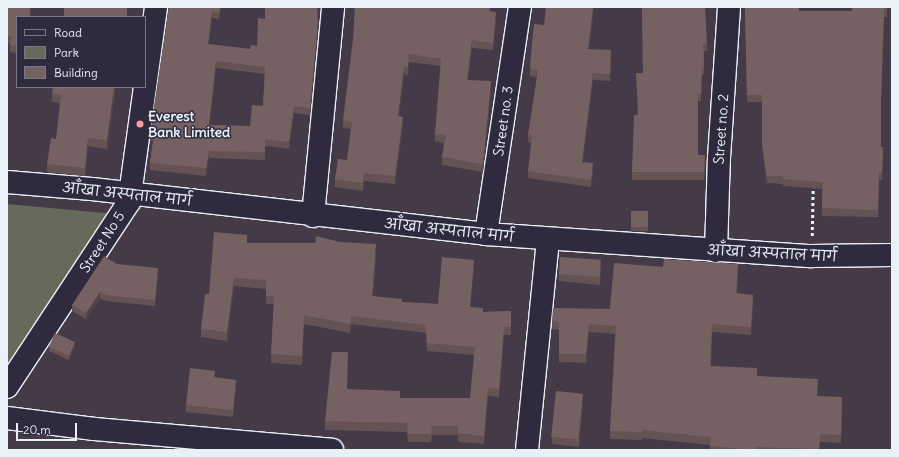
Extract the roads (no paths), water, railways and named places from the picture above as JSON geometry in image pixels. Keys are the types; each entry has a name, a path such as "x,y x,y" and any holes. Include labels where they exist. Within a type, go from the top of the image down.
{"street":[{"name":"Street No 5","path":"146,79 156,7"},
{"path":"313,216 333,7"},
{"name":"Street no. 3","path":"486,234 520,7"},
{"name":"Street no. 2","path":"716,251 719,158 729,7"},
{"name":"Street No 5","path":"7,387 129,202 145,88"},
{"name":"आँखा अस्पताल मार्ग","path":"7,182 130,194 313,216 486,234 716,251 811,256 892,256"},
{"path":"527,450 548,239"},
{"path":"7,418 94,429 332,450"}],"place":[{"name":"Everest Bank Limited","path":"140,124"}]}
